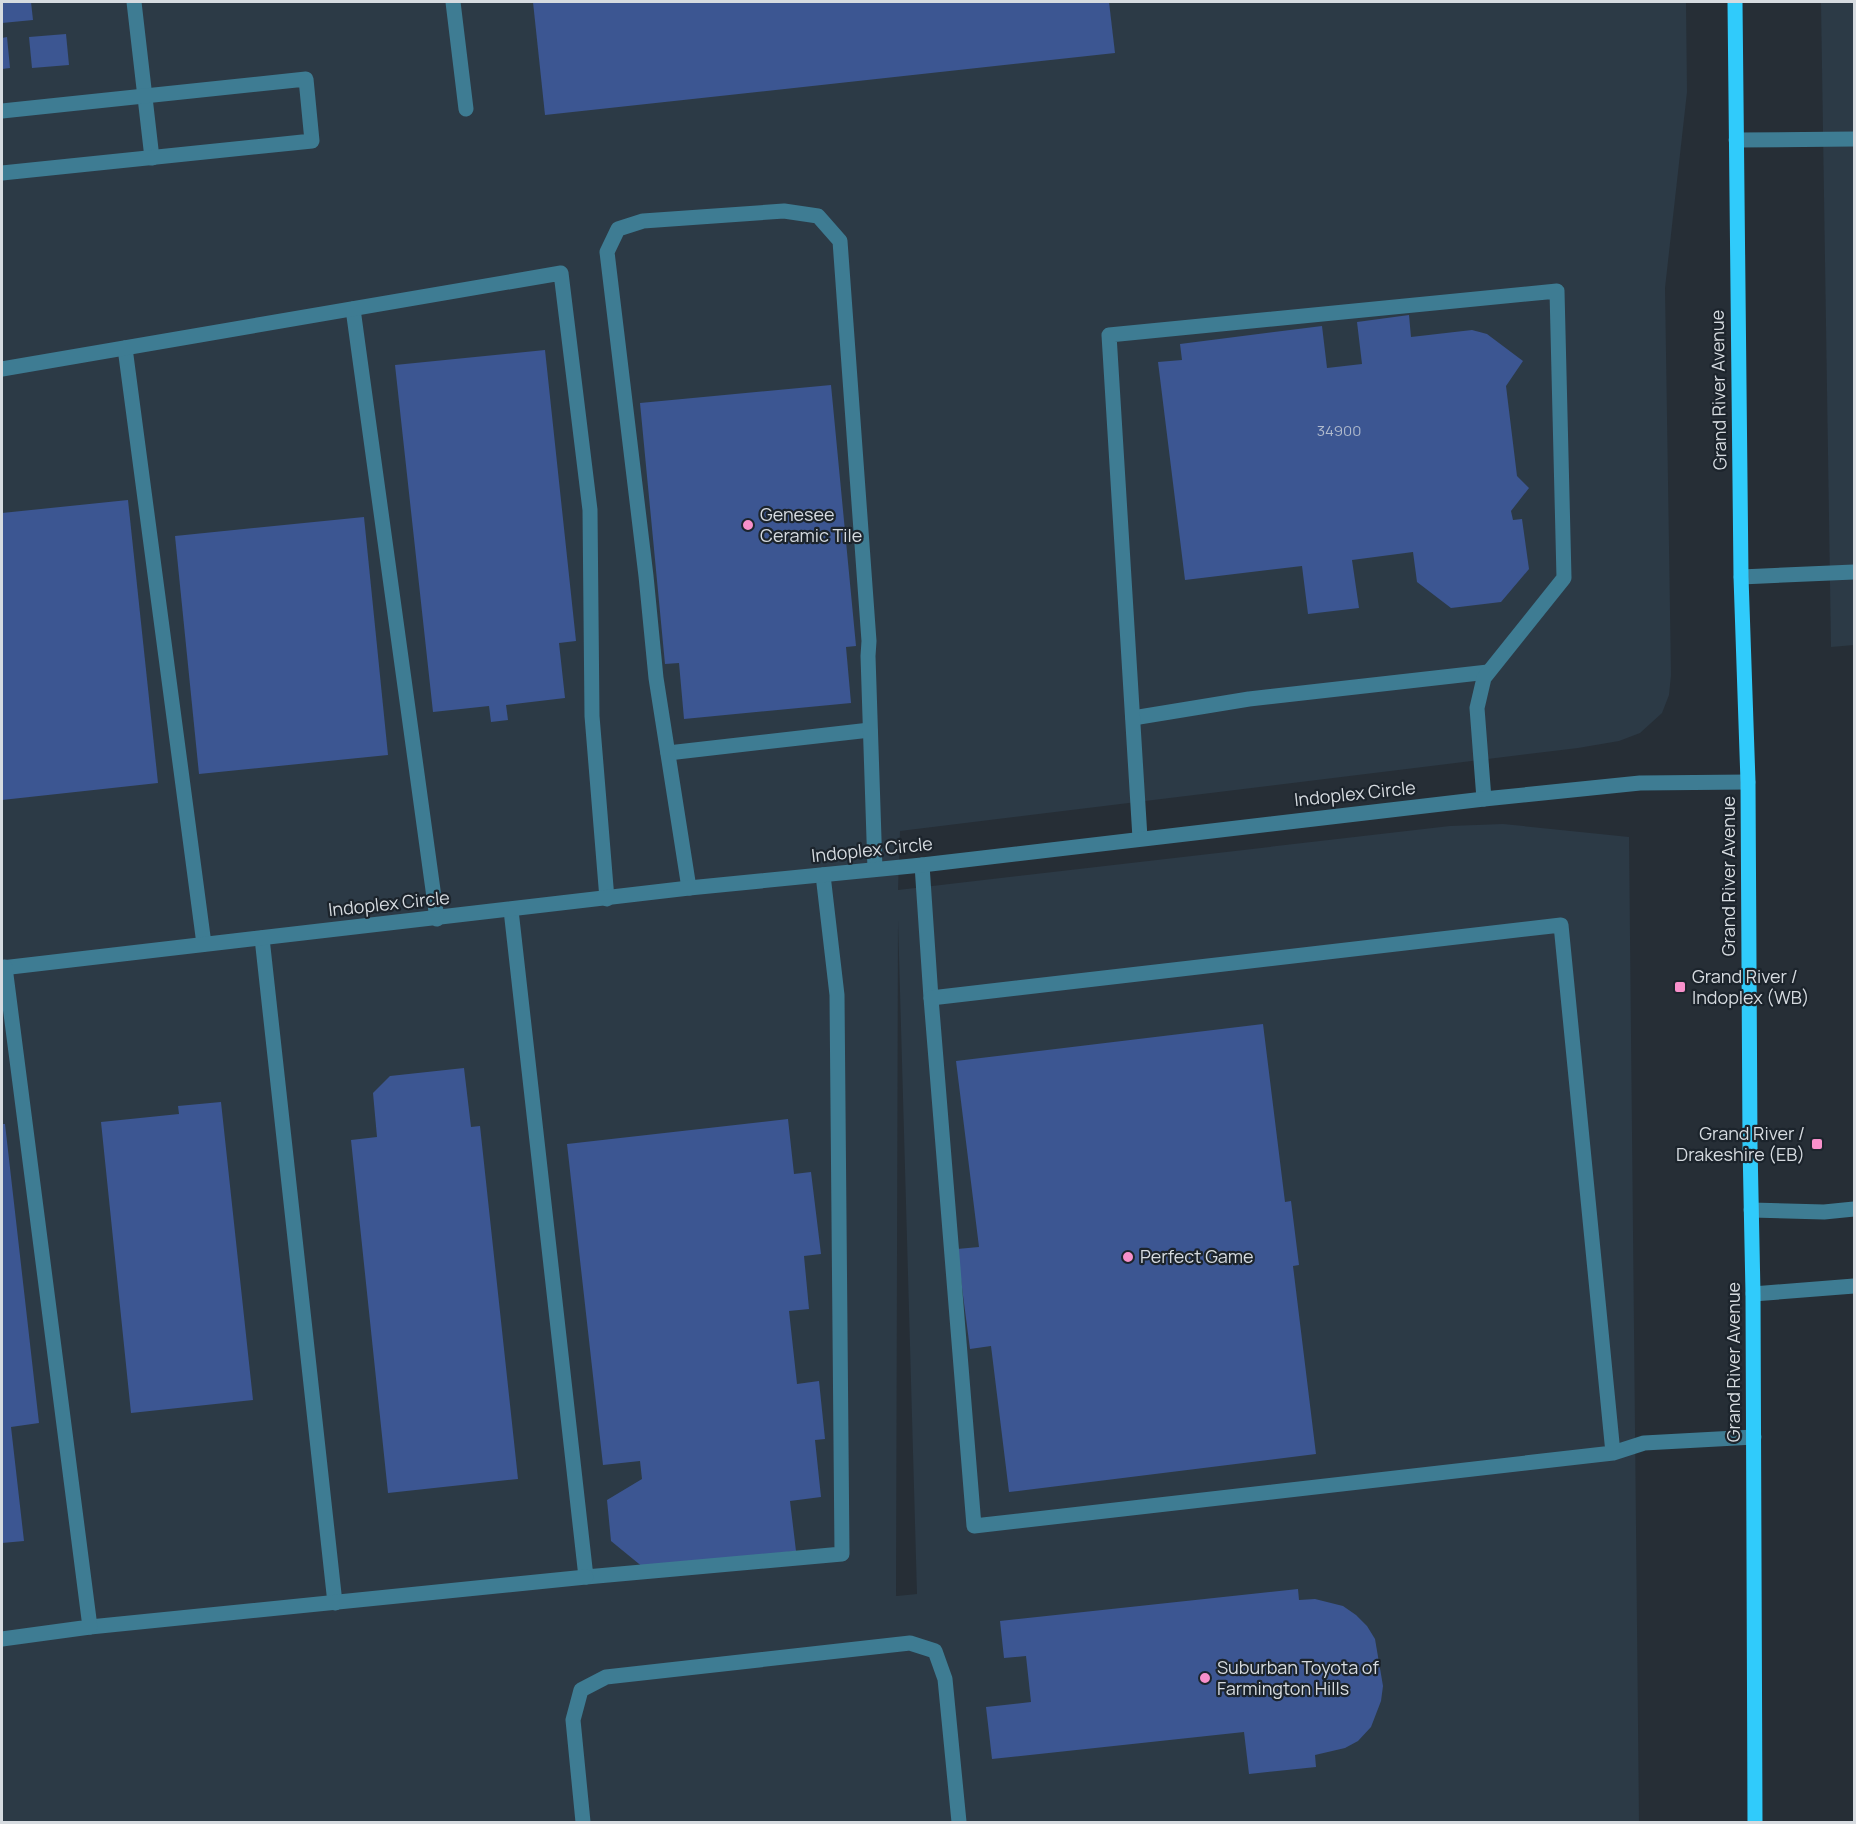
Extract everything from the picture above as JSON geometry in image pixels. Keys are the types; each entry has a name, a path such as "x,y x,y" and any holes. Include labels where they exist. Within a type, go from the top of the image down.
{"main road":[{"name":"Grand River Avenue","path":"1735,2 1741,577 1748,782 1751,1210 1754,1294 1755,1822"}],"street":[{"path":"134,2 152,158"},
{"path":"453,2 466,109"},
{"path":"2,111 306,79 312,141 2,173"},
{"path":"1736,140 1854,139"},
{"path":"689,888 656,678 607,252 618,229 644,221 784,211 818,216 840,242 869,641 875,869"},
{"path":"2,369 561,273 590,510 592,716 607,899"},
{"path":"1140,838 1109,335 1557,291 1564,578 1484,678 1477,708 1484,800"},
{"path":"353,309 437,919"},
{"path":"125,348 204,944"},
{"path":"1741,577 1854,572"},
{"path":"1133,718 1249,699 1488,672"},
{"path":"668,753 870,730"},
{"name":"Indoplex Circle","path":"3,968 689,888 922,865 1140,838 1640,783 1748,782"},
{"path":"922,865 974,1526 1613,1453 1644,1443 1754,1437"},
{"path":"2,1639 90,1627 586,1577 842,1554 837,995 823,875"},
{"path":"511,910 586,1577"},
{"path":"931,998 1561,925 1613,1453"},
{"path":"262,938 335,1603"},
{"path":"3,968 90,1627"},
{"path":"1751,1210 1824,1212 1854,1209"},
{"path":"1754,1294 1854,1286"},
{"path":"583,1822 573,1720 581,1690 606,1677 910,1643 935,1651 945,1679 959,1822"}],"shaded area":[{"path":"2,2 1686,2 1687,92 1665,288 1671,675 1669,695 1662,713 1640,733 1619,741 1578,748 900,831 898,890 1450,826 1503,824 1629,837 1639,1822 2,1822","holes":["898,920 917,1594 896,1596"]},
{"path":"1821,2 1854,2 1854,645 1831,647"}],"building":[{"path":"2,2 31,2 33,20 2,23"},
{"path":"533,2 1109,2 1115,53 545,115"},
{"path":"66,34 69,65 32,68 29,37"},
{"path":"7,37 10,68 2,69 2,38"},
{"path":"1409,315 1411,337 1472,330 1487,334 1523,361 1506,386 1517,476 1529,488 1511,511 1513,520 1522,519 1529,569 1501,602 1451,608 1417,582 1413,552 1352,560 1359,608 1308,614 1302,566 1185,580 1158,362 1182,360 1180,344 1322,326 1327,368 1362,364 1357,322"},
{"path":"545,350 576,641 559,643 565,698 506,705 508,720 491,722 489,706 433,712 395,365"},
{"name":"Genesee Ceramic Tile","path":"831,385 856,646 846,647 851,703 684,719 679,663 665,664 640,403"},
{"path":"128,500 158,783 2,800 2,513"},
{"path":"364,517 388,755 199,774 175,536"},
{"name":"Perfect Game","path":"1263,1024 1285,1202 1291,1201 1299,1265 1293,1266 1316,1454 1009,1492 991,1346 970,1349 957,1249 979,1247 956,1061"},
{"path":"464,1068 471,1127 480,1126 518,1479 388,1493 351,1140 377,1137 373,1093 390,1076"},
{"path":"221,1102 253,1400 131,1413 101,1122 179,1114 178,1106"},
{"path":"788,1119 794,1174 811,1172 821,1254 804,1256 809,1309 789,1311 797,1384 819,1381 825,1439 815,1440 821,1497 790,1501 796,1551 644,1568 611,1541 607,1500 642,1479 640,1461 603,1465 567,1144"},
{"path":"2,1124 5,1124 39,1423 11,1427 24,1541 2,1543"},
{"name":"Suburban Toyota of Farmington Hills","path":"1298,1589 1299,1600 1315,1599 1343,1606 1367,1626 1375,1639 1383,1686 1381,1701 1371,1727 1358,1741 1345,1748 1315,1755 1316,1767 1249,1774 1244,1732 992,1759 986,1707 1031,1702 1026,1656 1004,1658 1000,1621"}],"place":[{"name":"Genesee Ceramic Tile","path":"748,525"},
{"name":"Grand River / Indoplex (WB)","path":"1680,987"},
{"name":"Grand River / Drakeshire (EB)","path":"1817,1144"},
{"name":"Perfect Game","path":"1128,1257"},
{"name":"Suburban Toyota of Farmington Hills","path":"1205,1678"}]}
